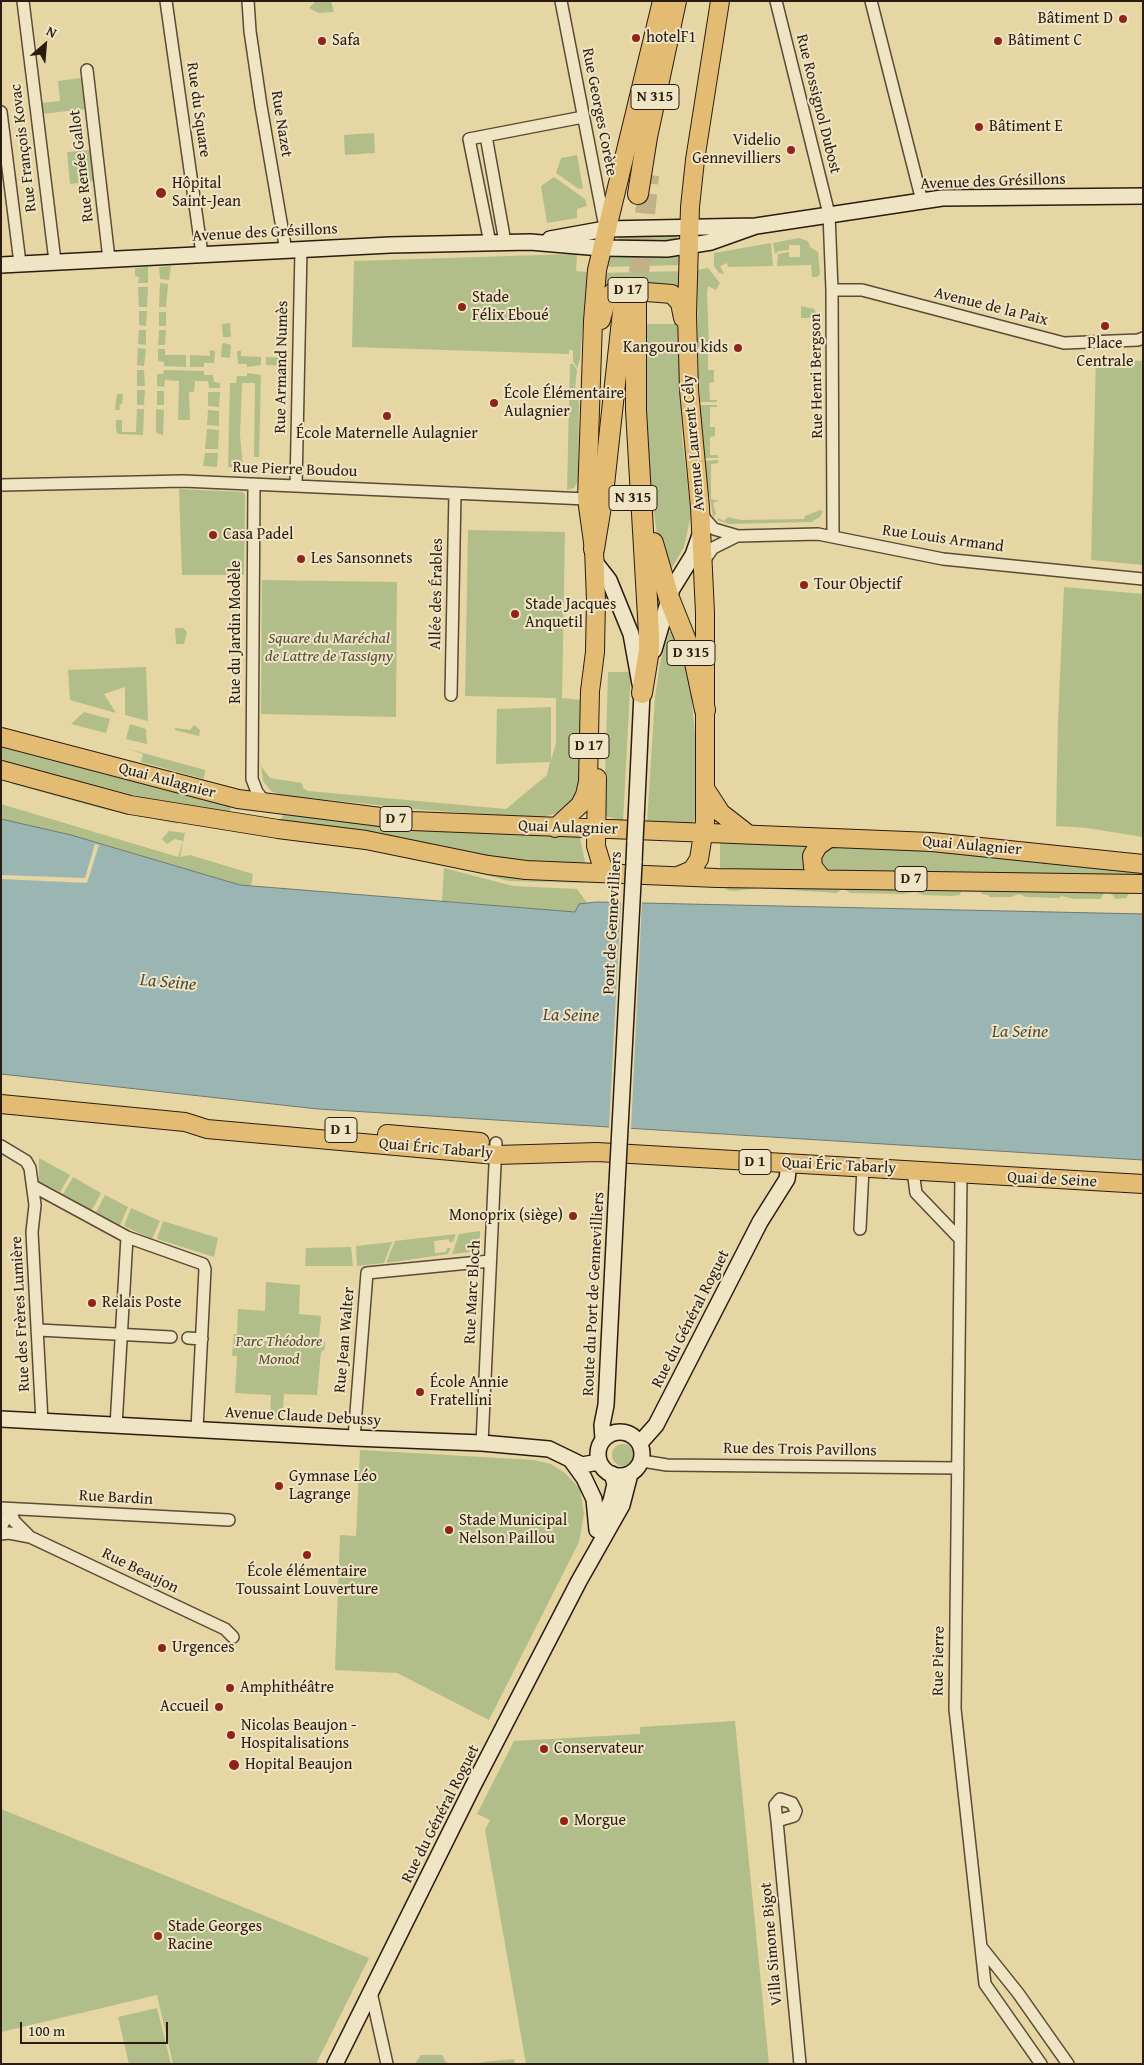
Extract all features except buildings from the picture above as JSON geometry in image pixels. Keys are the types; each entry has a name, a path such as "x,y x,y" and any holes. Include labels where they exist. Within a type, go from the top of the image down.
{"highway":[{"name":"N 315","path":"638,194 647,137 676,1"},
{"name":"N 315","path":"630,302 635,360 649,634 649,650 642,693"},
{"name":"N 315","path":"630,302 628,405 642,635 642,693"},
{"path":"595,556 630,302"},
{"path":"635,360 641,410 648,511 655,552 669,598"},
{"name":"D 315","path":"669,598 695,663 705,710"}],"main road":[{"name":"D 17","path":"595,829 599,691 595,652 595,556 587,499 593,321 600,248 617,193 662,1"},
{"name":"Avenue Laurent Cély","path":"680,875 692,870 700,859 704,833 706,790 700,507 686,341 690,227 702,108 720,1"},
{"name":"Avenue des Grésillons","path":"530,242 605,229 756,226 942,198 1143,196"},
{"name":"Avenue des Grésillons","path":"1,265 202,254 498,242 530,242 600,248 667,249 711,242 756,226"},
{"name":"D 17","path":"592,368 603,304 614,292 621,290 672,294 680,303 686,341"},
{"name":"D 17","path":"642,693 669,598 676,581 693,555 700,534"},
{"path":"595,556 609,580 631,634 642,693"},
{"name":"D 17","path":"555,828 580,805 587,791 590,691 595,652"},
{"name":"Pont de Gennevilliers","path":"617,1184 642,693"},
{"name":"Quai Aulagnier","path":"1,737 238,799 412,821 932,842 1143,864"},
{"name":"Quai Aulagnier","path":"1,770 130,805 366,840 488,865 526,870 717,878 1143,884"},
{"path":"706,790 721,813 748,834"},
{"path":"238,799 236,815 239,821 250,824 261,821 265,802"},
{"path":"595,829 597,853 607,874"},
{"path":"822,878 813,867 812,856 818,846 828,839"},
{"name":"Quai Éric Tabarly","path":"1,1104 186,1122 208,1128 252,1132 496,1149 597,1152 913,1170 961,1175"},
{"name":"Quai Éric Tabarly","path":"186,1122 208,1119 246,1121 496,1149"},
{"name":"Rue du Général Roguet","path":"640,1443 656,1425 768,1207 787,1179 783,1163"},
{"name":"Quai de Seine","path":"961,1175 1143,1184"},
{"name":"Route du Port de Gennevilliers","path":"603,1439 602,1425 606,1405 617,1184"},
{"name":"Route du Port de Gennevilliers","path":"606,1405 617,1432"},
{"name":"Avenue Claude Debussy","path":"1,1419 482,1443 549,1449 582,1465 599,1462"},
{"path":"617,1432 631,1434 640,1443 642,1461 630,1474 621,1476 612,1474 599,1462 598,1451 603,1439 617,1432"},
{"path":"571,1460 584,1478 594,1499 597,1533"},
{"name":"Rue du Général Roguet","path":"579,1581 611,1502 614,1484 612,1474"},
{"name":"Rue du Général Roguet","path":"335,2064 472,1788 579,1581 622,1505 630,1474"}],"street":[{"name":"Rue François Kovac","path":"23,1 55,261"},
{"name":"Rue du Square","path":"166,1 202,254"},
{"name":"Rue Nazet","path":"248,1 250,31 261,106 294,250"},
{"name":"Rue Georges Corète","path":"561,1 605,229"},
{"name":"Rue Rossignol Dubost","path":"776,1 829,214"},
{"path":"871,1 922,201"},
{"name":"Rue Renée Gallot","path":"87,70 109,259"},
{"path":"1,112 20,263"},
{"path":"498,242 469,139 583,117"},
{"path":"486,136 498,242"},
{"name":"Rue Henri Bergson","path":"829,214 832,290 833,537"},
{"name":"Rue Armand Numès","path":"294,250 296,486"},
{"name":"Avenue de la Paix","path":"832,290 862,290 1064,342 1138,340 1143,338"},
{"name":"Rue Pierre Boudou","path":"1,485 152,480 587,499"},
{"name":"Rue du Jardin Modèle","path":"254,484 252,779 257,792 265,802"},
{"name":"Allée des Érables","path":"451,695 456,493"},
{"name":"Rue Louis Armand","path":"700,507 703,518 710,527 738,536"},
{"name":"Rue Louis Armand","path":"702,566 705,558 713,548 727,539 738,536 818,534 944,559 1143,579"},
{"path":"238,799 246,791 252,779"},
{"name":"Rue des Frères Lumière","path":"1,1146 26,1161 30,1168 34,1205 32,1232 39,1330 42,1422"},
{"name":"Rue Marc Bloch","path":"482,1443 496,1149"},
{"path":"860,1229 863,1168"},
{"path":"913,1170 916,1193 960,1239"},
{"name":"Rue Pierre","path":"961,1175 955,1709 985,1984 1041,2064"},
{"path":"32,1186 127,1237 203,1264 205,1268 197,1428"},
{"path":"34,1205 49,1195"},
{"path":"116,1426 127,1237"},
{"name":"Rue Jean Walter","path":"354,1438 367,1273 490,1261"},
{"path":"39,1330 170,1337"},
{"path":"188,1338 202,1339"},
{"name":"Rue des Trois Pavillons","path":"642,1461 667,1465 958,1468"},
{"path":"1,1528 6,1508"},
{"name":"Rue Bardin","path":"6,1508 229,1520"},
{"name":"Rue Beaujon","path":"6,1508 14,1521 30,1537"},
{"name":"Rue Beaujon","path":"1,1534 8,1533 30,1537 225,1628 233,1637"},
{"name":"Villa Simone Bigot","path":"777,1821 800,2064"},
{"path":"982,1948 1018,1993 1068,2064"},
{"path":"371,1992 387,2064"}],"green space":[{"path":"316,1 331,1 334,12 319,13 309,8"},
{"path":"81,78 85,109 42,114 41,103 60,101 58,81"},
{"path":"374,133 375,153 345,155 344,135"},
{"path":"90,150 94,181 70,184 67,152"},
{"path":"577,155 583,188 579,189 556,173 561,158"},
{"path":"554,177 585,199 587,206 577,209 577,218 547,223 541,186"},
{"path":"676,235 677,237 674,241 622,242 619,239 620,236"},
{"path":"799,238 808,241 810,247 818,252 820,274 817,277 812,277 811,265 777,266 778,254 789,252 789,257 800,257 800,245 789,245 789,250 779,251 775,254 773,243"},
{"path":"771,243 773,266 728,267 727,263 720,266 724,274 719,273 714,266 714,253"},
{"name":"Stade Félix Eboué","path":"577,255 576,271 587,272 580,360 577,368 573,361 573,350 569,350 569,354 352,347 354,261"},
{"path":"679,255 685,265 603,267 608,258 612,257"},
{"path":"171,266 169,280 160,279 159,267"},
{"path":"148,267 148,283 138,283 139,277 135,276 135,268"},
{"path":"708,268 720,283 716,290 708,286 707,293 709,344 716,344 716,346 698,347 697,270"},
{"path":"685,271 684,295 602,298 602,273"},
{"path":"160,283 168,284 166,307 159,307"},
{"path":"138,287 148,287 147,307 139,307"},
{"path":"801,306 814,309 819,318 801,318"},
{"path":"139,311 147,311 146,326 139,325"},
{"path":"159,312 166,312 166,326 159,326"},
{"path":"230,323 231,337 223,337 222,324"},
{"path":"642,324 678,324 682,436 691,515 684,547 670,571 657,534 651,490"},
{"path":"139,330 146,330 146,345 138,344"},
{"path":"159,330 166,330 165,345 158,345"},
{"path":"222,344 231,345 230,358 221,357"},
{"path":"138,348 146,349 144,366 137,365"},
{"path":"158,349 165,349 165,355 186,355 186,367 164,366 164,362 158,361"},
{"path":"716,349 716,352 708,352 708,370 714,370 714,382 709,383 710,400 717,400 717,402 700,402 698,350"},
{"path":"210,350 215,351 214,363 204,363 204,367 190,367 190,355 210,356"},
{"path":"237,351 241,351 241,356 261,357 261,365 247,367 247,364 238,364"},
{"path":"266,357 287,358 286,366 266,365"},
{"path":"1096,359 1143,361 1143,565 1091,560"},
{"path":"570,364 573,364 577,370 575,389 579,403 578,481 574,488 567,490"},
{"path":"137,370 144,370 145,386 137,386"},
{"path":"164,370 204,371 204,375 213,375 214,382 220,383 220,388 209,388 208,381 195,381 194,392 189,392 190,420 178,420 179,381 165,380 164,387 157,386 157,374 163,374"},
{"path":"247,373 261,375 259,457 254,457 255,383 242,383 240,435 243,468 228,467 230,383 236,383 237,376 247,376"},
{"path":"137,390 145,390 144,405 137,405"},
{"path":"157,391 164,391 164,405 157,405"},
{"path":"208,392 220,392 219,407 208,406"},
{"path":"117,394 123,394 122,404 119,405 120,410 115,410"},
{"path":"700,405 717,405 717,407 710,407 710,427 715,427 715,436 710,437 710,455 718,455 718,458 703,458"},
{"path":"137,409 144,409 143,435 118,434 116,420 122,420 122,432 136,432"},
{"path":"156,409 164,410 163,435 156,433"},
{"path":"208,410 219,411 219,426 207,425"},
{"path":"207,429 219,430 218,449 205,449"},
{"path":"205,453 218,453 217,467 203,466"},
{"path":"718,460 718,463 711,464 711,499 719,501 713,503 716,514 713,517 704,461"},
{"name":"Casa Padel","path":"179,489 243,492 245,495 244,575 182,575"},
{"path":"820,510 823,511 820,517 811,522 729,524 717,520 719,518 724,521 728,517 741,520 804,519 805,516"},
{"name":"Stade Jacques Anquetil","path":"468,530 565,532 562,698 582,700 580,785 574,798 561,812 539,818 424,810 281,795 271,791 263,781 261,766 270,778 302,783 303,788 308,791 506,809 547,775 550,762 496,764 497,709 551,707 551,760 556,743 556,698 465,696"},
{"name":"Square du Maréchal de Lattre de Tassigny","path":"262,580 397,582 396,717 261,714"},
{"path":"1064,587 1143,594 1143,837 1087,828 1056,826 1058,720"},
{"path":"175,628 183,628 187,632 184,644 176,644"},
{"path":"669,632 673,632 682,652 691,690 695,734 696,819 692,823 647,823 655,697 660,663"},
{"path":"146,667 148,721 125,715 125,687 104,694 116,713 70,700 68,670"},
{"path":"608,672 631,672 623,821 604,814"},
{"path":"84,712 110,719 106,733 71,724"},
{"path":"130,724 146,729 147,744 126,739"},
{"path":"194,725 200,730 199,736 175,730 175,728 190,730"},
{"path":"1,743 231,805 230,813 153,800 1,761"},
{"path":"125,748 205,770 204,779 141,762 143,754"},
{"path":"11,781 178,824 107,810 12,784"},
{"path":"1,804 178,857 183,841 175,839 167,844 162,839 169,831 185,833 180,857 190,855 253,874 251,886 240,885 71,835 1,819"},
{"path":"283,813 580,837 586,867 541,866 281,824"},
{"path":"720,842 809,845 809,871 720,868"},
{"path":"827,845 950,850 1143,870 1143,877 829,873 818,863"},
{"path":"413,856 584,880 584,883 509,881"},
{"path":"444,868 513,886 577,889 587,903 579,905 575,912 442,901"},
{"path":"722,885 1131,891 1126,898 1115,899 1113,895 1108,893 1103,894 1101,899 1074,899 1061,896 1059,898 1026,897 1019,894 1011,897 989,897 989,895 981,894 981,892 961,892 960,895 952,896 924,895 915,892 903,894 850,893 843,888 837,893 757,888 735,891 727,890"},
{"path":"39,1158 70,1175 60,1192 39,1181"},
{"path":"73,1177 101,1193 92,1210 63,1194"},
{"path":"105,1195 128,1207 120,1225 96,1212"},
{"path":"131,1208 160,1221 152,1239 124,1226"},
{"path":"163,1221 218,1238 214,1257 157,1239"},
{"path":"480,1231 480,1251 452,1254 459,1234"},
{"path":"456,1234 453,1242 449,1242 449,1239 434,1241 435,1253 446,1252 447,1248 451,1248 448,1254 386,1263 395,1241"},
{"path":"392,1242 384,1263 357,1266 356,1246"},
{"path":"351,1247 353,1266 305,1266 306,1248"},
{"name":"Parc Théodore Monod","path":"266,1282 300,1285 299,1314 321,1316 319,1339 325,1342 325,1349 321,1352 317,1395 284,1394 282,1420 272,1420 270,1417 271,1395 235,1393 237,1356 232,1356 234,1334 237,1334 238,1309 265,1311"},
{"path":"623,1444 631,1447 634,1455 631,1463 623,1466 615,1463 612,1455 615,1447"},
{"path":"360,1450 534,1460 551,1464 565,1473 580,1489 584,1514 579,1542 489,1720 397,1673 335,1670 340,1535 356,1536"},
{"path":"735,1721 769,2064 526,2064 485,1830 490,1820 477,1814 514,1741 640,1734 640,1727"},
{"name":"Stade Georges Racine","path":"1,1809 369,1958 316,2064 173,2064 157,1995 1,2032"},
{"path":"157,2008 171,2064 129,2064 118,2017"},
{"path":"421,2055 442,2055 447,2064 415,2064"},
{"path":"514,2059 515,2064 473,2064 483,2062"}],"water":[{"name":"La Seine","path":"1,819 71,835 240,885 575,912 579,904 596,902 1143,914 1143,1160 318,1109 1,1074"}],"pier":[{"path":"95,844 99,845 87,883 1,879 1,875 85,878"},
{"path":"621,900 642,901 631,1130 609,1128"}],"tunnel":[{"path":"636,303 649,175"}],"place":[{"name":"Bâtiment D","path":"1123,19"},
{"name":"hotelF1","path":"636,38"},
{"name":"Safa","path":"322,41"},
{"name":"Bâtiment C","path":"998,41"},
{"name":"Bâtiment E","path":"979,127"},
{"name":"Videlio Gennevilliers","path":"791,150"},
{"name":"Hôpital Saint-Jean","path":"161,193"},
{"name":"Stade Félix Eboué","path":"462,307"},
{"name":"Place Centrale","path":"1105,326"},
{"name":"Kangourou kids","path":"738,348"},
{"name":"École Élémentaire Aulagnier","path":"494,403"},
{"name":"École Maternelle Aulagnier","path":"387,416"},
{"name":"Casa Padel","path":"213,535"},
{"name":"Les Sansonnets","path":"301,559"},
{"name":"Tour Objectif","path":"804,585"},
{"name":"Stade Jacques Anquetil","path":"515,614"},
{"name":"Monoprix (siège)","path":"573,1216"},
{"name":"Relais Poste","path":"92,1303"},
{"name":"École Annie Fratellini","path":"420,1392"},
{"name":"Gymnase Léo Lagrange","path":"279,1486"},
{"name":"Stade Municipal Nelson Paillou","path":"449,1530"},
{"name":"École élémentaire Toussaint Louverture","path":"307,1555"},
{"name":"Urgences","path":"162,1648"},
{"name":"Amphithéâtre","path":"230,1688"},
{"name":"Accueil","path":"219,1707"},
{"name":"Nicolas Beaujon - Hospitalisations","path":"231,1735"},
{"name":"Conservateur","path":"544,1749"},
{"name":"Hopital Beaujon","path":"234,1765"},
{"name":"Morgue","path":"564,1821"},
{"name":"Stade Georges Racine","path":"158,1936"}]}
